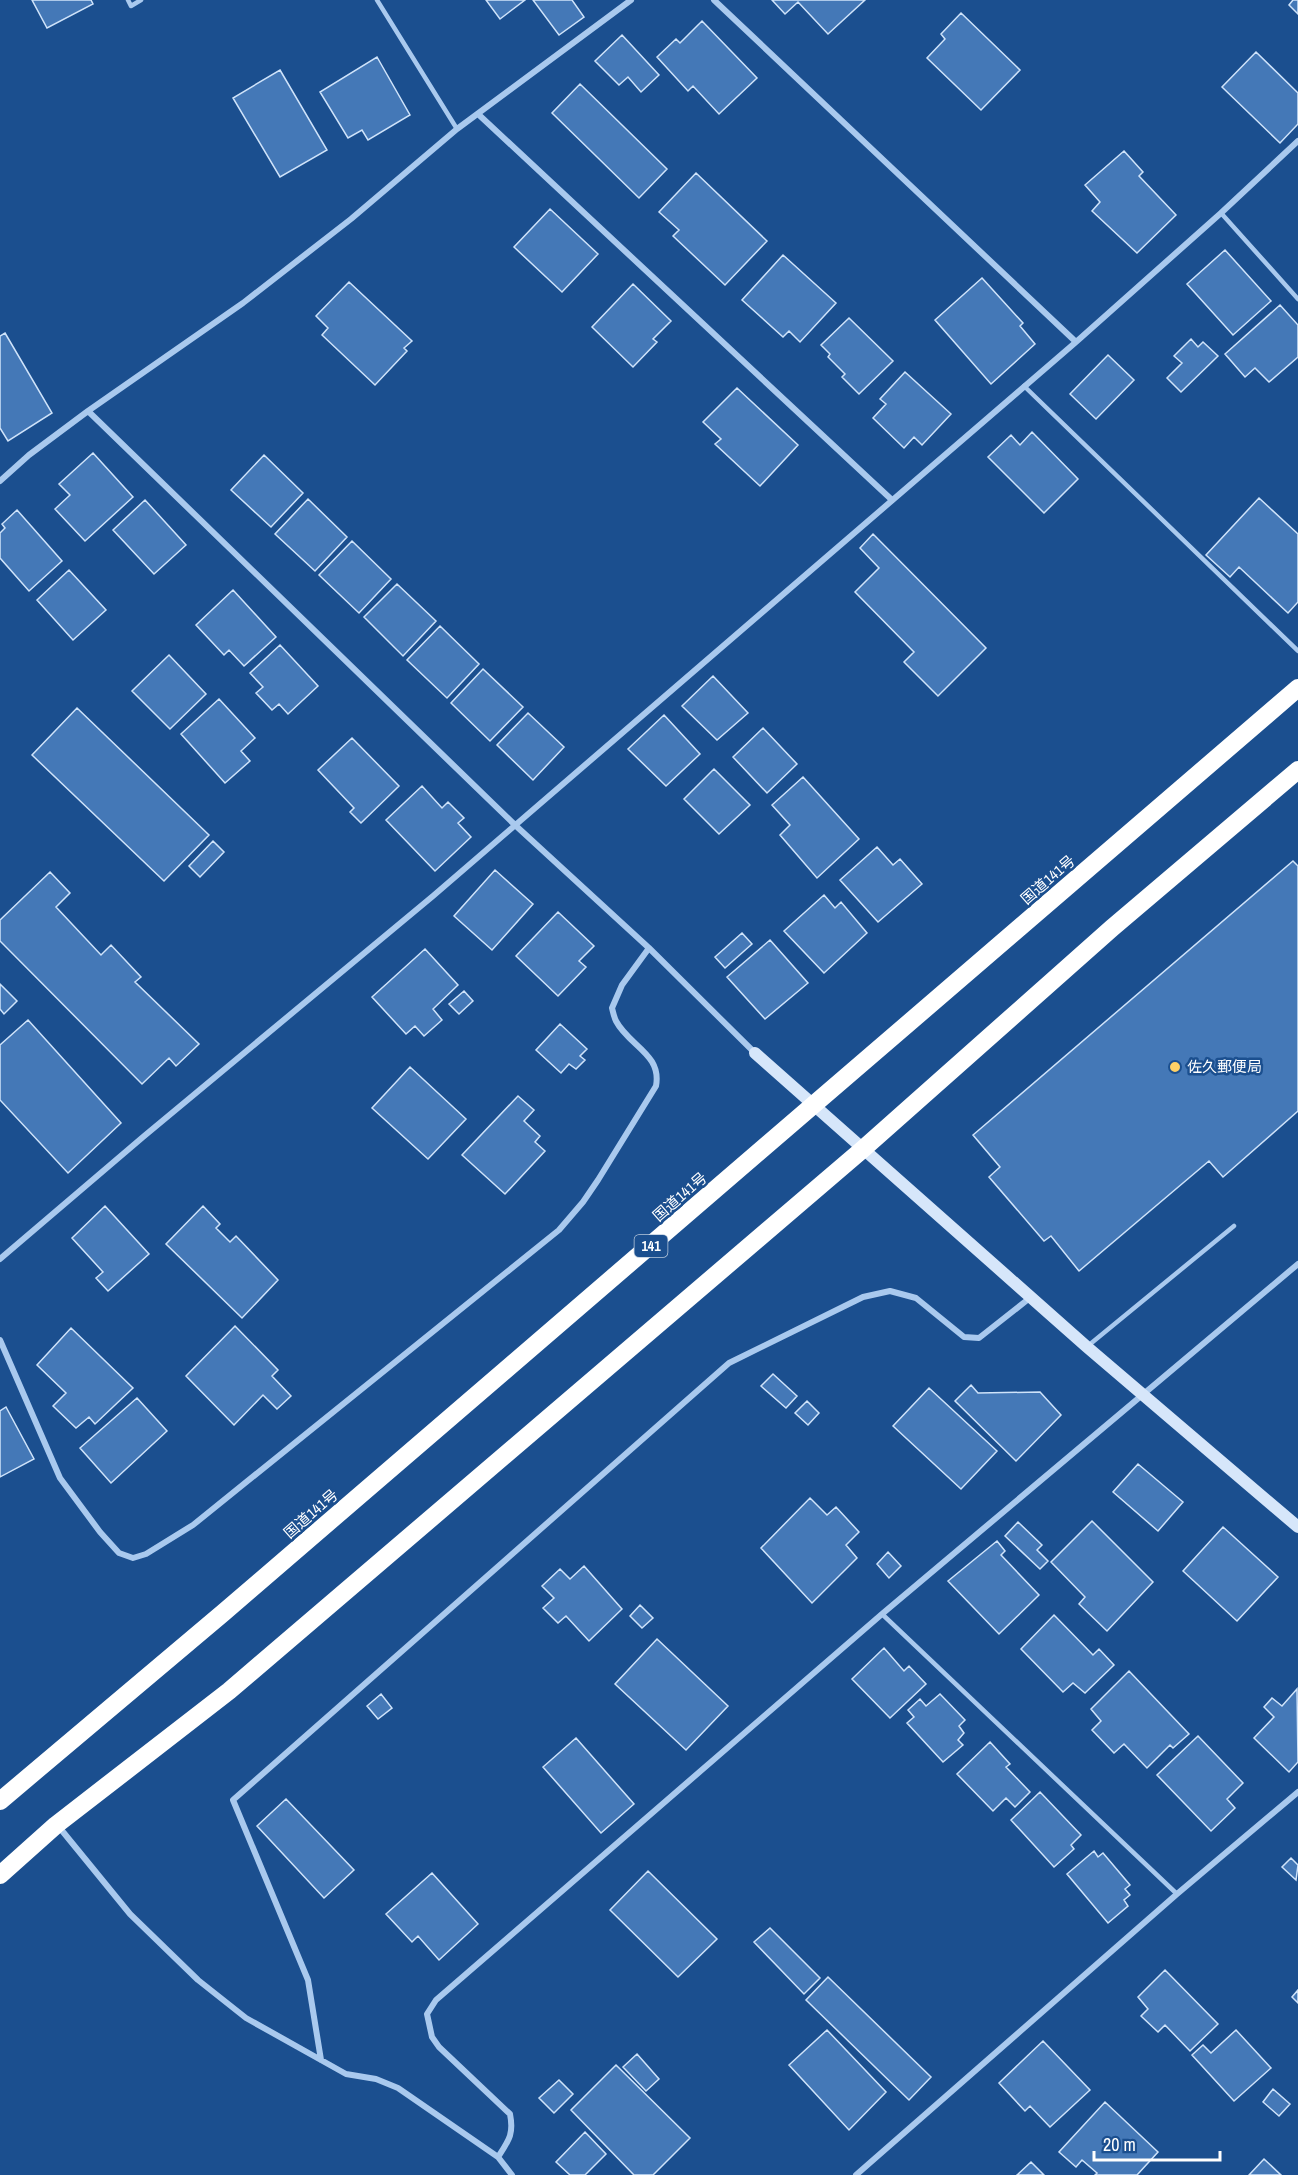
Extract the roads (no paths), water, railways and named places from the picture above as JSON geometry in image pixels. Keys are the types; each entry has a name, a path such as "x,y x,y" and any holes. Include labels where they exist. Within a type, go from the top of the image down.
{"highway":[{"name":"国道141号","path":"0,1801 233,1605 1298,688"},
{"path":"1,1874 56,1825 229,1691 863,1149 1112,928 1298,770"}],"street":[{"path":"0,481 29,455 88,411 243,303 351,219 457,129 631,0"},
{"path":"714,0 1076,342"},
{"path":"478,114 892,500"},
{"path":"0,1259 433,896 1076,342 1298,141"},
{"path":"88,411 515,825 650,948 755,1053 1087,1347 1298,1527"},
{"path":"0,1340 60,1478 100,1532 119,1553 133,1558 146,1554 193,1525 361,1391 559,1230 583,1202 656,1086 658,1075 654,1063 617,1022 612,1008 622,985 650,948"},
{"path":"498,2157 509,2140 513,2128 510,2114 439,2047 432,2037 427,2014 436,2000 882,1614 1298,1264"},
{"path":"321,2060 308,1980 233,1800 729,1363 863,1296 890,1291 916,1298 964,1337 979,1338 1031,1297"},
{"path":"856,2175 1298,1792"},
{"path":"56,1825 130,1914 198,1980 246,2018 346,2074 376,2079 398,2088 498,2157 512,2175"}],"lane":[{"path":"128,0 131,6 141,0"},
{"path":"377,0 457,129"},
{"path":"1221,213 1298,299"},
{"path":"1024,386 1298,651"},
{"path":"1087,1347 1234,1227"},
{"path":"882,1614 1178,1894"}],"place":[{"name":"佐久郵便局","path":"1175,1067"}]}
